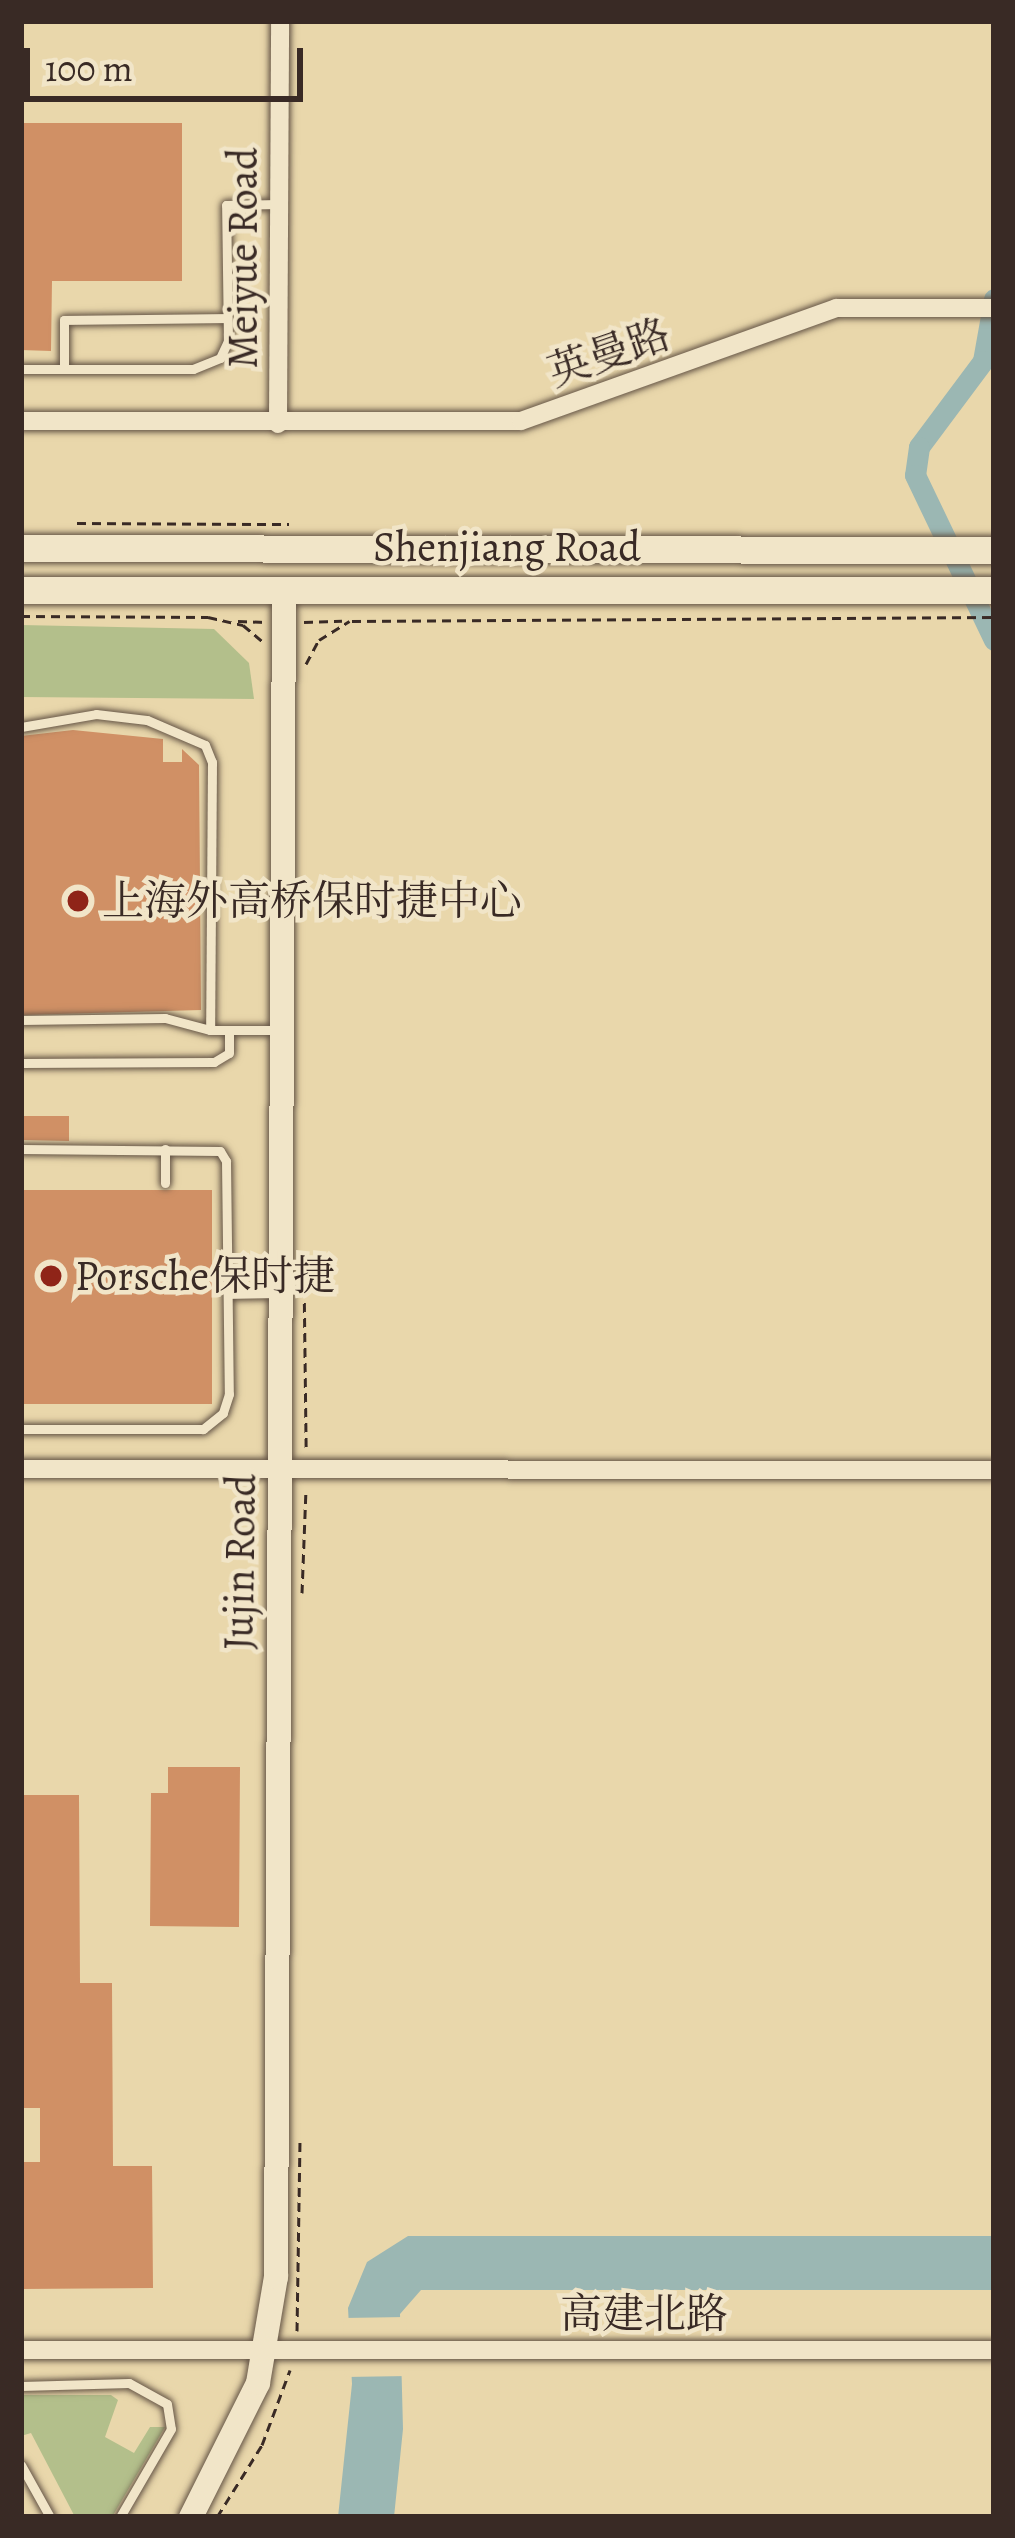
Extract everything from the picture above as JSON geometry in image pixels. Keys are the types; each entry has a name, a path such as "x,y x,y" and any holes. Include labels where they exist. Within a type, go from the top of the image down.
{"main road":[{"name":"Shenjiang Road","path":"21,548 994,550"},
{"name":"Shenjiang Road","path":"21,590 994,590"}],"street":[{"name":"Meiyue Road","path":"278,424 280,21"},
{"name":"英曼路","path":"21,422 521,421 836,308 994,308"},
{"name":"Jujin Road","path":"191,2517 229,2454 267,2351 280,2132 284,589"},
{"path":"21,1469 994,1470"},
{"name":"高建北路","path":"21,2350 994,2350"}],"lane":[{"path":"21,369 204,366 220,358 227,318 226,205 279,204"},
{"path":"64,369 64,320 227,318"},
{"path":"21,727 96,714 147,720 205,745 212,762 210,1030"},
{"path":"21,1020 165,1018 210,1030 284,1030"},
{"path":"21,1063 214,1063 229,1053 229,1030"},
{"path":"21,1149 214,1149 226,1161 229,1394 215,1421 202,1429 21,1429"},
{"path":"165,1149 165,1183"},
{"path":"228,1294 273,1293"},
{"path":"21,2386 129,2383 167,2404 171,2429 120,2517"},
{"path":"21,2465 25,2482 50,2517"}],"path":[{"path":"21,616 208,617"},
{"path":"230,621 994,617"},
{"path":"217,2517 262,2445 293,2352"}],"green space":[{"path":"21,625 214,629 249,663 254,699 21,697"},
{"path":"21,2395 111,2395 118,2400 105,2437 134,2453 150,2427 165,2427 112,2517 75,2517 31,2433 21,2436"}],"water":[{"path":"408,2236 994,2236 994,2290 421,2290 400,2314 403,2429 394,2517 338,2517 352,2384 348,2308 367,2262"}],"pier":[{"path":"406,2317 409,2376 345,2377 343,2318"}],"building":[{"path":"21,123 182,123 182,281 52,281 51,351 21,350"},
{"path":"73,730 163,739 163,762 182,762 182,749 199,765 201,1010 21,1015 21,736"},
{"path":"21,1116 69,1116 69,1141 21,1140"},
{"path":"21,1190 212,1190 212,1404 21,1404"},
{"path":"168,1767 240,1767 239,1927 150,1926 151,1793 168,1793"},
{"path":"21,1795 79,1795 80,1983 112,1983 113,2166 152,2166 153,2288 21,2289 21,2162 40,2162 40,2108 21,2108"}],"waterway":[{"path":"994,299 983,361 919,447 915,475 994,640"}],"place":[{"name":"上海外高桥保时捷中心","path":"78,901"},
{"name":"Porsche保时捷","path":"51,1276"}]}
